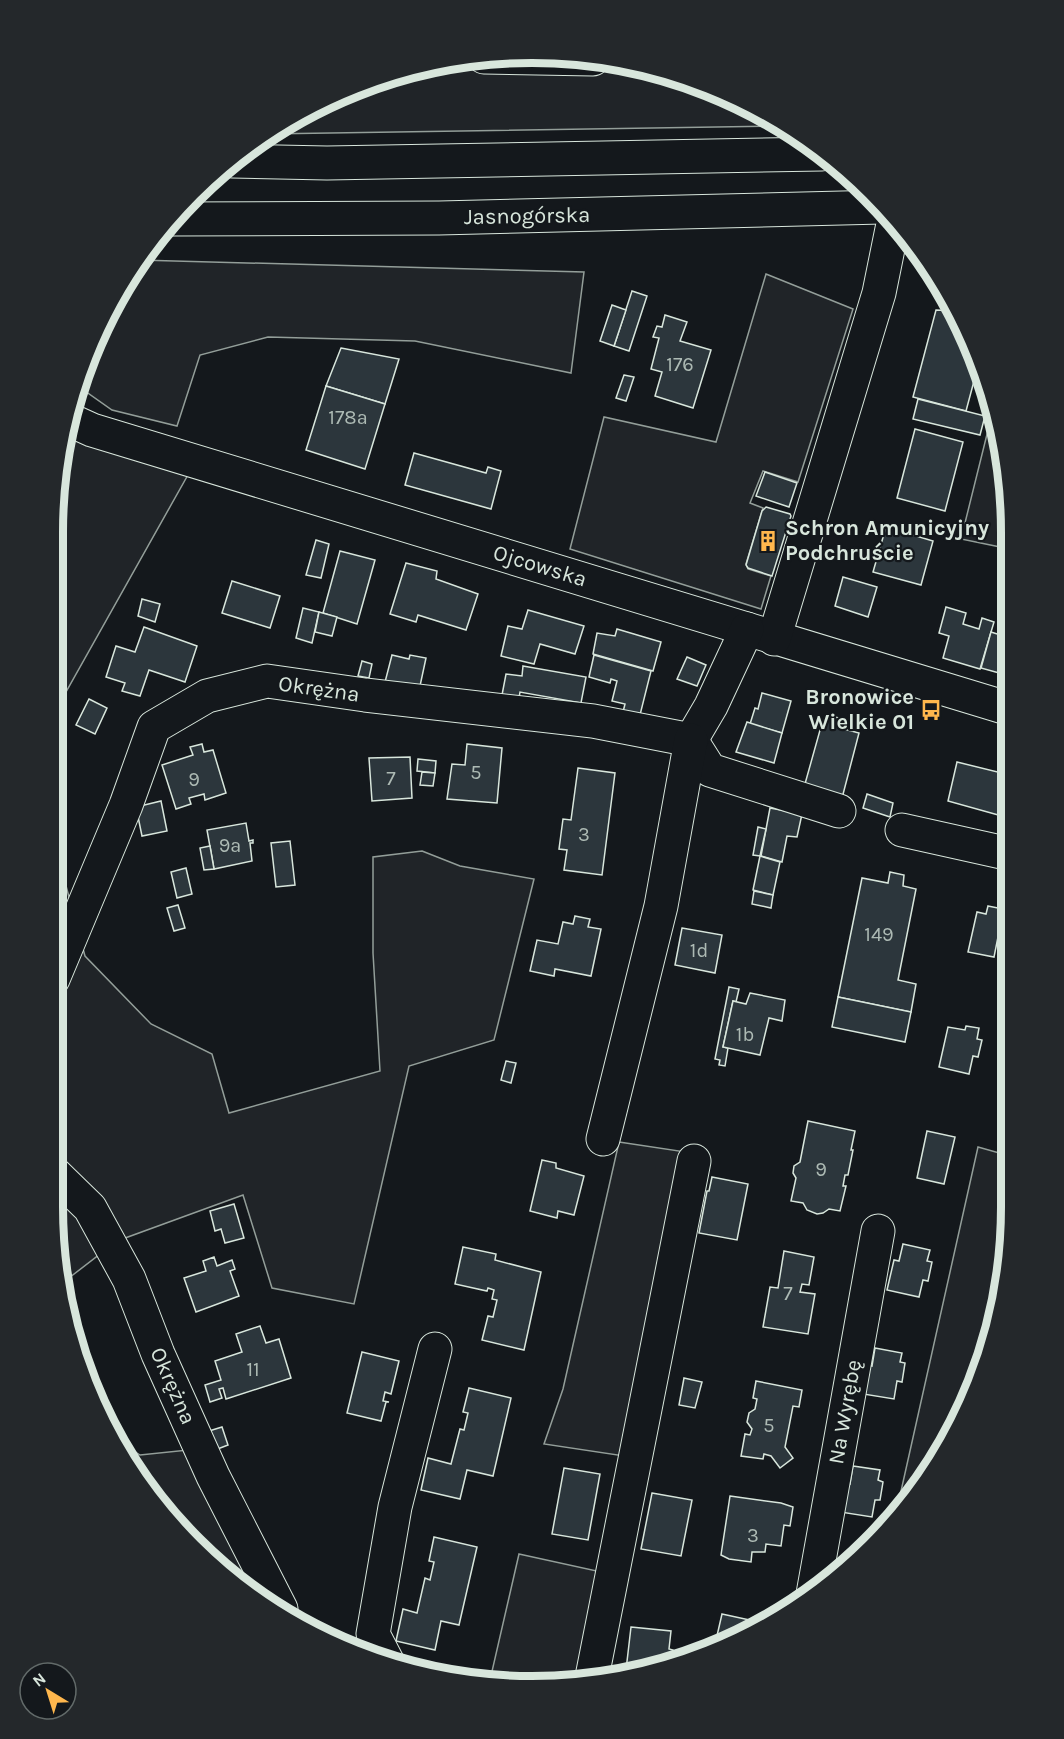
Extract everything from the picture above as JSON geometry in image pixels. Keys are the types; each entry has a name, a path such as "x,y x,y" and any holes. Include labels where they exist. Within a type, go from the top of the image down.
{"street":[{"path":"244,161 327,163 810,154"},
{"name":"Jasnogórska","path":"183,219 439,218 871,207"},
{"path":"603,1139 661,906 691,740 711,706 761,634 879,293 892,231"},
{"name":"Ojcowska","path":"76,423 92,430 1001,706"},
{"name":"Okrężna","path":"63,955 126,805 154,727 207,696 267,681 365,695 593,721 691,740"},
{"path":"691,740 710,770 839,812"},
{"path":"902,830 1001,849"},
{"path":"593,1672 694,1161"},
{"name":"Okrężna","path":"63,1182 90,1208 129,1279 158,1354 213,1476 276,1600"},
{"name":"Na Wyrębę","path":"815,1581 878,1231"},
{"path":"382,1651 374,1634 394,1507 435,1349"}],"shaded area":[{"path":"463,68 609,70 623,72 683,88 739,111 767,126 285,134 325,111 381,88"},
{"path":"150,260 584,272 571,373 415,341 268,337 200,355 177,426 112,410 85,391 111,325"},
{"path":"766,274 853,309 798,482 763,471 750,503 763,508 746,564 748,569 771,576 761,609 570,549 604,417 716,442"},
{"path":"989,427 997,471 1001,547 961,539"},
{"path":"72,439 189,473 63,697 64,501"},
{"path":"422,851 460,866 534,879 494,1040 409,1066 354,1304 272,1288 243,1195 117,1241 69,1278 63,1207 63,885 66,886 85,956 151,1024 212,1054 229,1113 380,1071 373,953 373,857"},
{"path":"619,1142 686,1152 624,1456 544,1444 563,1389"},
{"path":"978,1147 1001,1153 1000,1238 992,1298 976,1358 953,1414 922,1468 899,1499"},
{"path":"131,1449 140,1455 188,1450 253,1584 200,1539 179,1516 142,1468"},
{"path":"519,1554 606,1573 586,1673 532,1676 491,1674"}],"building":[{"path":"632,291 647,296 629,351 614,346"},
{"path":"612,305 626,310 614,346 600,341"},
{"path":"936,310 945,310 975,378 966,411 913,397"},
{"path":"665,315 687,322 680,341 711,350 693,408 655,396 662,372 651,369 659,338 653,337 657,326 662,327"},
{"path":"341,348 399,359 385,404 326,386"},
{"path":"624,375 634,377 626,401 616,398"},
{"path":"326,386 385,404 365,469 306,450"},
{"path":"918,399 985,416 980,435 913,419"},
{"path":"915,429 963,442 945,511 897,498"},
{"path":"414,453 486,473 488,467 501,471 491,509 405,485"},
{"path":"765,472 797,483 789,507 756,496"},
{"name":"Schron Amunicyjny Podchruście","path":"766,507 791,516 772,576 748,568 746,565 762,511"},
{"path":"886,527 933,541 921,585 873,572"},
{"path":"316,540 329,544 321,578 306,575"},
{"path":"340,551 375,560 357,624 323,613"},
{"path":"406,563 437,571 436,579 478,594 466,630 418,615 416,622 390,614"},
{"path":"843,577 877,587 868,617 835,606"},
{"path":"232,581 280,596 270,628 222,613"},
{"path":"142,599 160,604 155,622 138,616"},
{"path":"946,607 966,613 963,624 979,629 982,618 994,622 980,669 943,658 949,636 939,633"},
{"path":"303,608 319,612 312,643 296,638"},
{"path":"528,610 584,626 575,654 540,644 534,664 501,656 508,626 522,629"},
{"path":"319,612 337,617 332,636 315,632"},
{"path":"144,627 197,646 185,682 149,670 140,696 122,691 125,683 106,677 116,646 135,652"},
{"path":"617,629 661,642 653,671 593,654 597,633 615,636"},
{"path":"991,632 1001,635 1001,674 981,668"},
{"path":"392,655 409,659 410,655 426,658 420,686 385,682"},
{"path":"594,655 651,671 640,715 623,712 625,704 612,701 617,681 611,679 610,683 589,677"},
{"path":"687,657 706,665 697,686 677,679"},
{"path":"362,661 372,664 369,678 358,676"},
{"path":"523,666 586,677 581,703 520,692 519,698 502,695 506,674 522,676"},
{"path":"762,693 791,701 782,733 750,724 755,708 758,709"},
{"path":"89,699 107,708 95,734 76,725"},
{"path":"827,715 843,719 840,728 859,733 841,802 803,791 822,723 824,724"},
{"path":"747,722 782,733 774,763 736,752"},
{"path":"202,744 204,752 213,750 226,793 205,800 204,794 189,798 191,804 176,809 162,765 193,755 190,747"},
{"path":"467,744 502,748 497,803 447,799 452,764 465,765"},
{"path":"410,757 412,798 372,801 369,758"},
{"path":"418,759 436,761 435,773 417,771"},
{"path":"957,762 1001,773 1001,816 948,801"},
{"path":"578,768 615,773 602,875 564,870 567,850 559,849 563,819 571,820"},
{"path":"422,772 435,773 433,786 420,785"},
{"path":"867,794 893,803 890,817 863,808"},
{"path":"161,801 167,831 142,836 136,807"},
{"path":"770,808 802,814 797,837 787,836 782,862 761,856"},
{"path":"246,823 249,841 253,840 253,843 250,843 252,861 214,869 207,830"},
{"path":"758,827 766,829 760,856 753,855"},
{"path":"290,841 295,885 276,887 271,843"},
{"path":"210,846 214,869 204,870 200,848"},
{"path":"760,856 780,862 773,895 753,890"},
{"path":"186,868 192,894 177,898 171,872"},
{"path":"890,872 904,875 903,886 916,889 898,980 916,984 911,1012 838,997 862,878 888,883"},
{"path":"754,891 773,895 771,908 752,904"},
{"path":"178,905 185,928 174,931 167,908"},
{"path":"988,906 1001,909 1001,938 998,937 994,957 968,952 977,912 986,914"},
{"path":"575,916 590,919 588,927 601,929 591,976 555,969 554,976 530,971 537,940 558,944 563,922 573,924"},
{"path":"682,928 722,935 715,973 675,965"},
{"path":"729,987 739,989 736,1002 733,1001 723,1047 728,1048 725,1066 719,1065 720,1060 715,1059"},
{"path":"750,993 785,1000 782,1021 769,1018 760,1055 723,1047 733,1001 746,1004"},
{"path":"838,997 911,1012 905,1042 832,1027"},
{"path":"966,1026 979,1028 977,1039 982,1040 978,1057 973,1056 969,1074 939,1067 948,1027 965,1030"},
{"path":"506,1061 516,1063 511,1083 501,1080"},
{"path":"808,1121 855,1131 840,1211 829,1209 817,1214 807,1210 803,1203 791,1201 796,1178 793,1173 794,1166 800,1162"},
{"path":"927,1131 955,1137 944,1184 917,1178"},
{"path":"542,1160 556,1163 556,1168 584,1176 574,1215 558,1211 557,1218 530,1211"},
{"path":"712,1177 748,1184 737,1240 699,1233"},
{"path":"234,1204 244,1238 225,1243 221,1229 215,1231 210,1211"},
{"path":"903,1244 930,1250 927,1261 932,1262 928,1281 923,1280 919,1297 887,1290 894,1260 899,1261"},
{"path":"463,1247 496,1254 495,1260 541,1272 524,1350 482,1340 488,1316 493,1317 497,1300 492,1299 494,1290 488,1288 487,1291 455,1284"},
{"path":"784,1251 814,1257 809,1285 802,1284 800,1292 815,1294 808,1334 763,1327 770,1287 778,1288"},
{"path":"214,1257 217,1266 232,1260 235,1269 230,1271 239,1296 196,1312 184,1278 206,1271 203,1261"},
{"path":"260,1326 266,1343 279,1339 291,1378 226,1399 223,1388 219,1389 222,1398 210,1402 205,1385 221,1380 215,1361 242,1352 236,1334"},
{"path":"875,1348 902,1353 900,1362 905,1363 902,1382 897,1381 894,1399 863,1394 867,1365 872,1366"},
{"path":"362,1352 399,1361 391,1394 385,1392 383,1401 389,1402 386,1402 381,1421 347,1413"},
{"path":"684,1378 702,1382 695,1408 679,1405"},
{"path":"756,1381 802,1390 799,1407 793,1406 785,1447 793,1458 780,1468 771,1456 764,1454 763,1459 741,1456 745,1434 750,1435 752,1429 747,1422 749,1413 755,1409 757,1399 753,1398"},
{"path":"469,1388 511,1398 493,1476 467,1470 460,1499 421,1490 428,1458 451,1464 460,1429 464,1430 468,1413 463,1412"},
{"path":"222,1427 228,1445 215,1450 209,1431"},
{"path":"853,1466 880,1470 878,1480 883,1482 880,1500 875,1500 872,1517 840,1512 845,1483 850,1484"},
{"path":"564,1468 600,1474 588,1540 552,1534"},
{"path":"652,1493 692,1500 681,1556 641,1549"},
{"path":"730,1496 781,1503 793,1507 790,1526 784,1525 781,1546 766,1544 765,1552 752,1552 751,1562 729,1559 721,1555"},
{"path":"434,1537 477,1547 459,1625 441,1621 435,1650 396,1641 403,1609 417,1613 425,1578 430,1580 434,1562 429,1561"},
{"path":"722,1614 752,1621 739,1628 717,1638"},
{"path":"631,1627 671,1631 669,1649 673,1650 673,1654 626,1666"}],"place":[{"name":"Schron Amunicyjny Podchruście","path":"768,541"},
{"name":"Bronowice Wielkie 01","path":"931,710"}]}
